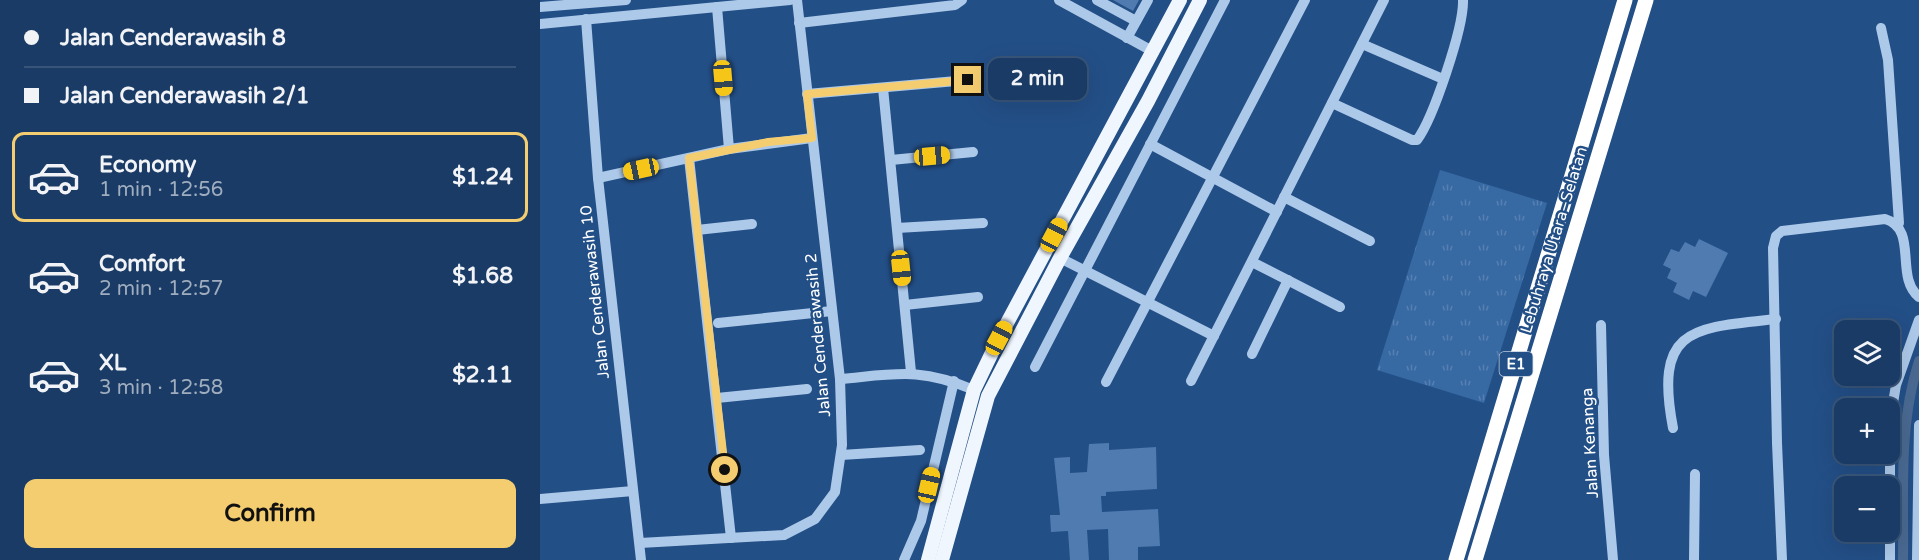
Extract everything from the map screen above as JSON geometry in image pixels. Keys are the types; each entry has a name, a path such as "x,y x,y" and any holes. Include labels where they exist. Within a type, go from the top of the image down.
{"highway":[{"name":"Lebuhraya Utara–Selatan","path":"1455,560 1625,0"},
{"name":"Lebuhraya Utara–Selatan","path":"1475,560 1646,0"}],"main road":[{"path":"928,560 974,390 1180,0"},
{"path":"942,560 988,396 1200,0"}],"street":[{"path":"540,7 626,0"},
{"path":"540,24 683,5 717,7 760,1 790,0"},
{"name":"Jalan Cenderawasih 2","path":"640,543 784,535 815,519 835,492 841,455 840,379 797,0"},
{"path":"799,23 955,5 962,0"},
{"path":"1059,0 1154,52"},
{"path":"1097,0 1136,21"},
{"path":"1128,38 1148,0"},
{"path":"1035,367 1226,0"},
{"path":"1106,382 1305,0"},
{"path":"1191,381 1384,0"},
{"path":"1332,103 1412,140 1417,140 1443,79 1462,15 1463,0"},
{"path":"717,7 729,149"},
{"name":"Jalan Cenderawasih 10","path":"586,19 598,178 641,560"},
{"path":"1881,28 1888,60 1899,224 1905,232 1913,290 1919,297"},
{"path":"1362,44 1443,79"},
{"path":"807,94 968,80"},
{"path":"883,88 911,372"},
{"path":"598,178 729,149 812,138"},
{"path":"1150,144 1277,212"},
{"path":"891,160 973,152"},
{"path":"689,158 731,538"},
{"path":"1284,197 1371,241"},
{"path":"1782,560 1773,248 1776,236 1782,231 1885,219 1899,224"},
{"path":"897,228 983,223"},
{"path":"698,230 752,224"},
{"path":"1060,258 1214,336"},
{"path":"1251,262 1340,307"},
{"path":"1252,354 1288,280"},
{"path":"905,305 978,297"},
{"path":"718,323 832,311"},
{"path":"1673,429 1669,380 1677,349 1683,339 1701,329 1776,319"},
{"path":"1894,398 1896,385 1919,320"},
{"name":"Jalan Kenanga","path":"1601,325 1604,455 1613,560"},
{"path":"840,379 911,372 954,381 974,390"},
{"path":"904,560 921,521 954,381"},
{"path":"717,398 807,389"},
{"path":"1917,560 1919,424"},
{"path":"841,455 920,450"},
{"path":"1694,560 1695,474"},
{"path":"540,499 633,490"},
{"path":"1890,542 1890,560"}],"green space":[{"path":"1440,170 1547,203 1484,403 1377,370"}],"building":[{"path":"1113,0 1139,0 1133,11"},
{"path":"1699,239 1728,253 1706,297 1693,291 1689,300 1673,292 1677,283 1667,278 1671,269 1663,265 1671,249 1679,252 1685,242 1695,247"},
{"path":"1109,443 1109,450 1156,447 1157,489 1106,492 1106,496 1101,496 1102,512 1158,509 1160,546 1138,547 1138,560 1109,560 1108,529 1087,530 1089,560 1070,560 1068,531 1051,532 1050,515 1060,515 1054,458 1070,457 1070,473 1087,472 1089,444"}],"waterway":[{"path":"1903,560 1905,435 1912,385 1919,361"}],"route":[{"path":"725,470 689,158 768,142 812,138 807,94 968,80"}]}
